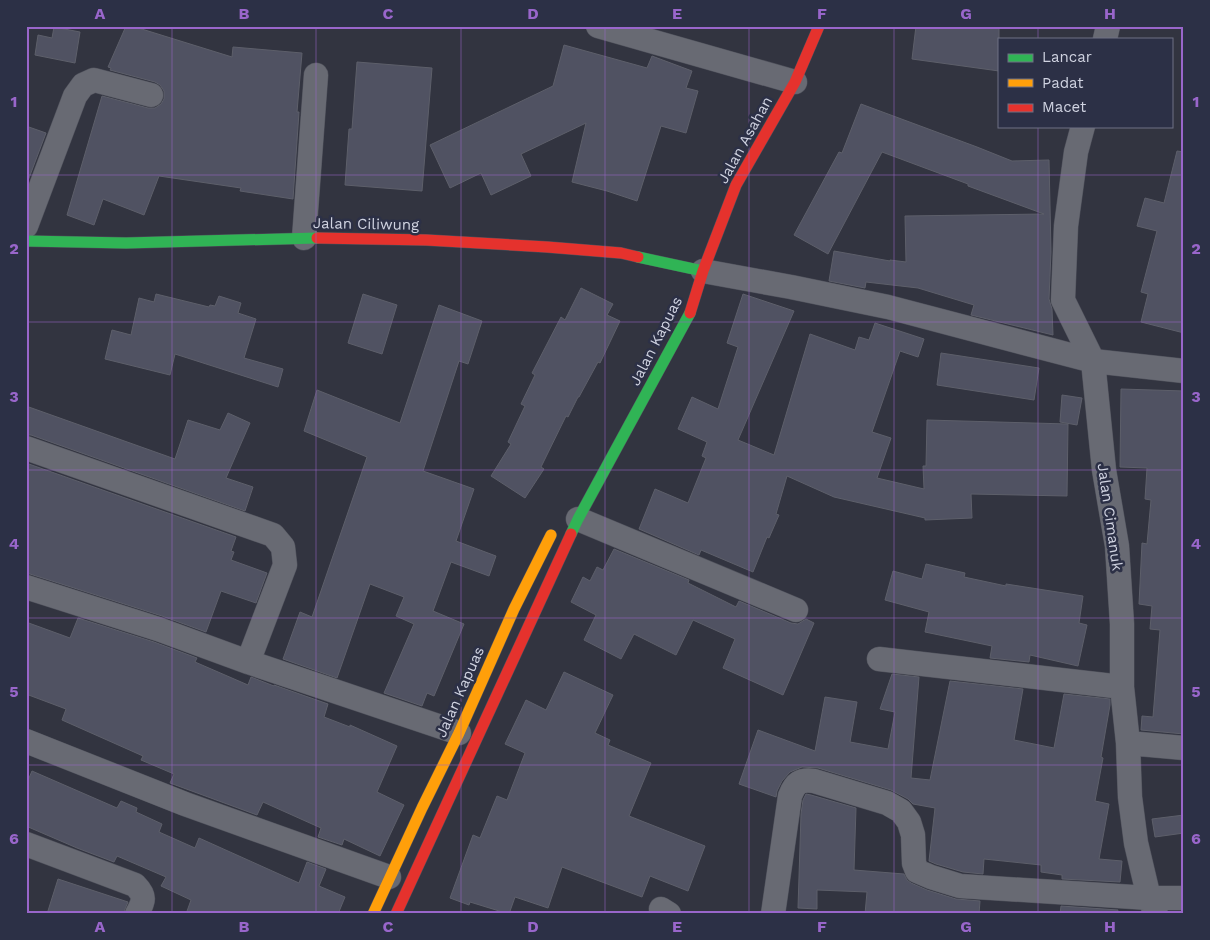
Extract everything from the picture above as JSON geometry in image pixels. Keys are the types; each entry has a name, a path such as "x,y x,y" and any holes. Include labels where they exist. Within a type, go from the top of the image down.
{"street":[{"path":"598,26 795,82"},
{"name":"Jalan Asahan","path":"703,271 736,185 795,82 819,26"},
{"path":"304,238 316,74"},
{"path":"26,226 74,96 82,85 94,80 151,95"},
{"name":"Jalan Cimanuk","path":"1082,128 1076,152 1066,226 1063,300 1093,361 1104,470 1116,546 1122,624 1122,687 1128,743 1130,797 1136,843 1152,906"},
{"name":"Jalan Ciliwung","path":"26,241 126,242 304,238 426,240 621,253 703,271"},
{"path":"703,271 888,307 1093,361 1184,371"},
{"name":"Jalan Kapuas","path":"686,290 703,271"},
{"name":"Jalan Kapuas","path":"396,914 578,519 691,312 703,271"},
{"path":"26,448 273,535 283,547 285,565 248,662"},
{"path":"578,519 796,610"},
{"name":"Jalan Kapuas","path":"373,914 459,733 514,609 555,527"},
{"path":"26,587 158,629 248,662 459,733"},
{"path":"879,659 1122,687"},
{"path":"26,741 185,804 389,877"},
{"path":"1128,743 1184,748"},
{"path":"773,914 790,796 793,788 799,782 805,780 887,803 901,811 909,822 913,835 914,863 917,871 930,877 960,886 1152,906 1184,898"},
{"path":"26,844 135,885 143,896 137,914"}],"building":[{"path":"126,26 132,26 232,57 233,47 302,53 293,199 240,191 241,188 159,176 144,215 103,199 94,225 67,215 102,96 148,108 155,108 164,99 164,91 155,82 110,70 111,68 108,67"},
{"path":"916,26 999,26 998,71 912,59"},
{"path":"54,27 80,32 75,63 35,55 38,35 52,38"},
{"path":"564,45 647,68 652,56 692,71 686,88 698,91 686,133 661,126 637,201 572,182 586,123 521,154 531,176 491,195 481,173 450,188 430,145 553,86"},
{"path":"357,62 432,68 422,191 345,185 349,129 352,129"},
{"path":"861,104 1012,161 1049,160 1051,252 1049,299 1052,309 1053,335 971,315 974,305 918,288 866,282 865,288 829,281 834,251 906,262 905,216 1044,214 882,152 828,254 794,235 839,152 842,153"},
{"path":"26,126 46,133 26,186"},
{"path":"1177,151 1184,152 1184,333 1141,322 1148,294 1141,292 1157,231 1137,226 1145,198 1164,203"},
{"path":"581,288 613,304 607,315 620,321 600,363 598,362 568,417 566,416 541,467 544,469 525,498 491,476 511,444 508,442 525,406 521,404 535,375 532,373 561,317 565,320"},
{"path":"156,294 209,307 210,305 215,306 219,296 241,303 238,313 256,319 244,358 283,369 278,387 175,354 170,375 105,359 112,330 131,335 139,298 154,302"},
{"path":"363,294 397,305 382,354 348,343"},
{"path":"743,294 794,311 738,440 774,455 810,334 855,350 859,337 869,340 875,323 924,339 918,357 900,351 872,432 891,438 877,478 924,489 923,466 926,466 927,420 1068,424 1067,496 971,494 972,518 925,520 925,518 834,497 787,476 776,514 779,515 769,538 767,537 753,572 701,550 699,555 639,529 655,489 688,503 706,458 702,456 707,442 678,429 692,397 718,409 738,347 727,343"},
{"path":"439,305 482,321 468,364 459,361 423,471 474,489 456,541 496,556 489,576 451,562 433,611 464,624 434,696 427,693 422,706 384,693 414,624 396,616 404,597 370,584 337,678 283,659 300,612 312,617 367,457 304,431 317,390 400,423"},
{"path":"941,353 1039,368 1034,400 937,385"},
{"path":"1121,389 1184,391 1184,734 1141,730 1142,716 1153,717 1160,630 1150,629 1152,606 1139,604 1142,543 1147,544 1151,500 1145,499 1147,468 1120,467"},
{"path":"1062,395 1082,398 1077,425 1060,422"},
{"path":"26,406 175,459 188,420 220,430 228,413 250,423 226,478 253,487 245,511 31,435 26,435"},
{"path":"26,463 236,537 231,551 234,552 231,560 267,573 256,603 221,591 206,632 162,616 26,574"},
{"path":"614,549 689,580 688,583 736,607 739,601 791,623 798,624 806,619 814,623 783,695 723,668 735,639 693,620 676,655 634,634 621,659 584,640 596,615 571,602 583,577 590,581 597,567 603,570"},
{"path":"926,564 965,573 964,577 1006,586 1006,584 1083,596 1079,623 1087,625 1078,666 1030,655 1029,662 990,658 992,646 925,632 929,612 885,600 893,571 922,579"},
{"path":"78,618 197,658 195,662 248,685 251,677 328,704 324,717 350,727 350,725 397,746 377,792 404,805 380,856 344,839 342,845 318,837 321,828 263,802 257,815 170,783 174,774 141,760 143,756 62,720 66,709 26,694 26,622 70,638"},
{"path":"564,672 613,695 595,733 610,740 608,745 651,763 629,816 705,846 688,891 650,876 642,897 562,867 548,908 515,897 509,914 470,902 469,905 450,898 473,835 480,838 497,796 507,800 525,753 505,744 526,700 546,710"},
{"path":"892,674 919,677 911,778 930,780 950,681 1023,689 1014,740 1054,748 1064,694 1110,699 1101,757 1103,758 1095,801 1109,804 1099,859 1122,861 1120,882 1062,879 1062,875 1041,872 1041,865 984,859 983,874 963,872 936,864 929,861 935,808 913,804 908,799 891,790 818,768 802,767 790,772 782,781 776,797 739,784 758,730 815,751 825,697 857,702 850,742 888,749 895,712 880,709"},
{"path":"32,771 117,808 121,801 137,808 136,812 162,824 159,832 195,848 199,838 299,883 307,862 326,869 319,886 345,897 338,914 186,914 191,900 161,886 166,877 117,856 114,862 26,826 26,785"},
{"path":"806,794 856,808 854,870 904,874 911,883 927,890 956,899 980,901 979,914 865,914 867,892 817,890 817,909 798,908 801,814"},
{"path":"1184,815 1184,833 1155,837 1152,819"},
{"path":"58,879 128,902 123,914 47,914"},
{"path":"1061,906 1118,910 1117,914 1060,914"}],"traffic: fast":[{"path":"26,241 126,243 317,238"},
{"path":"638,257 703,271"},
{"path":"571,534 690,313"}],"traffic: slow":[{"path":"373,914 459,733 514,609 551,535"}],"traffic: jam":[{"path":"690,313 703,271 736,185 795,82 819,26"},
{"path":"317,238 426,240 547,247 621,253 638,257"},
{"path":"396,914 571,534"}]}
